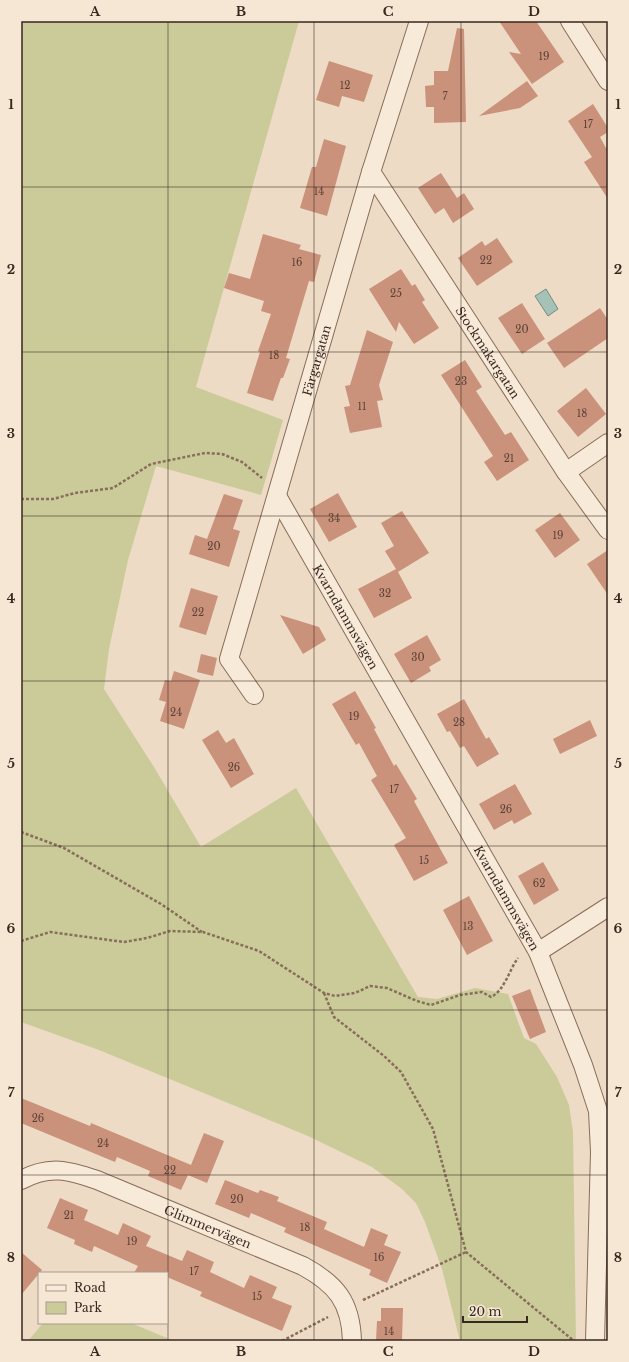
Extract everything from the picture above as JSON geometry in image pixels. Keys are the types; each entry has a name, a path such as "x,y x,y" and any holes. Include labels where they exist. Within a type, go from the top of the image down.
{"street":[{"name":"Färgargatan","path":"254,695 229,659 371,172 419,21"},
{"path":"570,21 608,81"},
{"name":"Stockmakargatan","path":"371,172 566,472 608,530"},
{"path":"566,472 608,443"},
{"name":"Kvarndammsvägen","path":"277,496 538,952 583,1065 598,1111 600,1152 595,1341"},
{"path":"538,952 608,907"},
{"name":"Glimmervägen","path":"21,1180 34,1173 51,1169 72,1172 97,1180 303,1266 323,1277 337,1292 346,1307 352,1323 352,1341"}],"path":[{"path":"21,499 53,499 75,493 113,488 151,464 205,453 222,454 242,462 259,474 277,496"},
{"path":"21,832 64,848 161,904 203,932 259,951 324,993 335,996 355,993 370,986 387,988 417,1001 431,1005 460,995 482,992 491,997 501,989 511,967 519,956"},
{"path":"21,940 50,932 124,942 147,938 170,931 203,932"},
{"path":"324,993 334,1017 384,1056 401,1072 434,1129 466,1252 574,1341"},
{"path":"282,1341 346,1307 466,1252"}],"green space":[{"path":"21,21 299,21 196,387 283,420 261,495 156,466 128,560 109,649 104,689 154,767 201,847 296,788 418,997 437,999 475,988 508,994 524,1038 536,1044 557,1077 569,1105 573,1132 576,1341 460,1341 442,1269 425,1222 416,1203 402,1189 372,1167 308,1136 99,1050 21,1022"},
{"path":"42,1324 133,1324 174,1341 28,1341"}],"shaded area":[{"path":"546,289 558,309 548,316 535,296"}],"building":[{"path":"499,21 536,21 564,62 532,84 509,52 521,54"},
{"path":"457,28 464,29 466,122 434,123 434,107 426,107 425,86 434,85 434,71 448,71"},
{"path":"329,61 373,75 364,102 342,96 339,107 316,100"},
{"path":"527,81 538,96 520,108 479,116"},
{"path":"593,104 608,128 608,132 600,137 606,148 608,147 608,199 584,162 592,157 568,121"},
{"path":"324,139 346,146 327,216 300,208 312,167 316,167"},
{"path":"441,173 457,198 464,193 474,209 453,223 444,208 435,214 418,188"},
{"path":"263,234 301,245 299,249 321,255 314,282 309,281 286,358 290,359 283,378 281,378 273,401 247,393 260,352 258,351 271,314 261,311 264,301 224,288 229,273 250,279"},
{"path":"497,238 513,262 477,286 458,258 482,241 485,246"},
{"path":"401,269 412,286 415,284 425,300 422,302 439,328 414,344 399,322 396,332 369,289"},
{"path":"522,303 545,339 522,354 498,318"},
{"path":"600,308 608,320 608,338 564,368 547,343"},
{"path":"367,330 393,342 379,385 383,400 377,401 382,427 350,433 344,407 350,406 345,386 350,385"},
{"path":"465,360 482,387 476,391 505,435 511,432 529,460 497,481 484,462 493,456 441,375"},
{"path":"586,388 606,414 578,437 557,411"},
{"path":"338,493 357,527 329,542 310,509"},
{"path":"224,494 243,500 233,529 240,531 229,567 189,554 195,535 207,539"},
{"path":"402,511 429,553 398,572 412,598 374,618 358,589 396,569 385,551 394,546 381,523"},
{"path":"560,513 580,540 555,558 535,530"},
{"path":"608,550 608,595 587,564"},
{"path":"191,588 218,596 206,635 179,627"},
{"path":"280,615 319,627 326,640 303,654"},
{"path":"427,635 441,660 429,667 431,671 411,683 394,654"},
{"path":"201,654 217,658 213,676 197,672"},
{"path":"174,671 200,680 184,729 160,721 166,702 159,700 165,680 171,681"},
{"path":"355,691 376,728 374,729 394,766 396,764 417,799 414,801 448,863 414,881 394,845 406,838 371,780 377,776 359,743 356,745 332,704"},
{"path":"464,699 486,739 489,737 499,754 477,767 464,746 460,748 450,731 447,732 437,714"},
{"path":"590,720 597,736 560,754 553,739"},
{"path":"218,730 226,743 234,738 254,774 231,788 202,740"},
{"path":"515,784 532,814 514,824 512,820 494,830 479,804"},
{"path":"543,862 559,890 534,905 518,876"},
{"path":"469,896 493,941 467,955 443,910"},
{"path":"530,989 546,1032 530,1039 512,996"},
{"path":"21,1098 90,1126 91,1123 191,1165 204,1133 224,1141 207,1183 188,1175 181,1190 148,1176 150,1171 117,1157 115,1162 21,1123"},
{"path":"225,1180 258,1193 260,1190 279,1197 277,1201 327,1222 324,1229 364,1247 371,1228 388,1235 384,1245 401,1252 387,1283 369,1275 371,1270 284,1232 286,1228 251,1213 249,1218 215,1204"},
{"path":"60,1198 88,1210 84,1220 118,1235 123,1223 151,1236 146,1246 182,1261 187,1250 214,1262 210,1272 244,1288 250,1275 277,1287 272,1298 292,1306 282,1331 200,1296 202,1292 168,1277 168,1272 135,1272 138,1266 94,1246 92,1252 74,1244 75,1240 47,1228"},
{"path":"21,1252 42,1270 38,1272 38,1275 21,1295"},
{"path":"381,1308 403,1308 402,1341 376,1341 377,1321 381,1321"}]}
